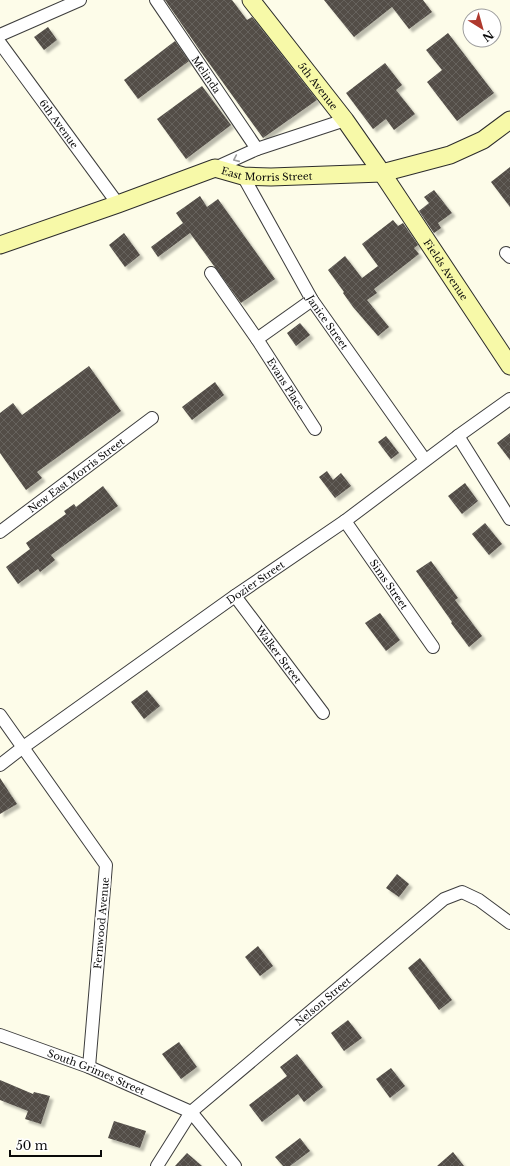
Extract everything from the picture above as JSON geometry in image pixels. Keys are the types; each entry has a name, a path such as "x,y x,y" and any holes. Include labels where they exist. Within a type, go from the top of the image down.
{"main road":[{"name":"5th Avenue","path":"251,0 345,120 382,173"},
{"name":"East Morris Street","path":"0,245 215,168 243,176 271,177 382,173 450,156 483,140 510,120"},
{"name":"Fields Avenue","path":"382,173 510,366"}],"street":[{"path":"0,35 80,0"},
{"name":"Melinda","path":"156,0 257,149"},
{"name":"6th Avenue","path":"0,43 118,204"},
{"path":"215,168 257,149 345,120"},
{"name":"Janice Street","path":"243,176 312,300 425,460"},
{"name":"Evans Place","path":"211,273 257,339 315,429"},
{"path":"257,339 312,300"},
{"name":"Dozier Street","path":"0,765 235,596 345,521 425,460 510,399"},
{"name":"New East Morris Street","path":"0,532 152,418"},
{"path":"458,436 510,518"},
{"name":"Sims Street","path":"345,521 433,647"},
{"name":"Walker Street","path":"235,596 323,713"},
{"name":"Fernwood Avenue","path":"0,715 106,865 89,1067"},
{"name":"Nelson Street","path":"157,1166 191,1112 444,899 462,892 479,900 510,923"},
{"name":"South Grimes Street","path":"0,1035 89,1067 191,1112"},
{"path":"191,1112 235,1166"}],"building":[{"path":"165,0 232,0 247,20 252,17 317,100 263,138"},
{"path":"324,0 423,0 432,12 409,29 392,7 354,37"},
{"path":"48,27 57,40 44,50 34,37"},
{"path":"448,33 494,93 457,121 427,82 442,70 426,50"},
{"path":"175,41 189,61 138,99 124,80"},
{"path":"385,63 402,85 396,90 415,114 394,130 386,119 373,129 346,93"},
{"path":"202,86 231,125 186,159 157,119"},
{"path":"510,167 510,207 491,182"},
{"path":"434,190 452,213 438,223 441,228 434,233 419,211 429,203 424,197"},
{"path":"200,196 207,207 218,199 275,279 241,303 190,233 158,257 151,247 183,223 176,213"},
{"path":"393,220 398,226 403,223 418,245 414,248 419,254 374,289 377,293 367,300 389,327 378,336 353,307 328,270 345,256 362,278 378,266 362,244"},
{"path":"124,233 140,255 125,267 109,245"},
{"path":"300,323 310,335 296,346 287,333"},
{"path":"89,366 121,411 37,472 42,478 26,490 0,453 0,413 13,403 22,415"},
{"path":"215,382 224,395 192,420 182,407"},
{"path":"510,433 510,460 497,443"},
{"path":"386,436 399,453 391,459 378,442"},
{"path":"327,471 333,480 341,473 351,486 335,498 319,477"},
{"path":"465,483 478,501 462,514 448,496"},
{"path":"103,486 118,506 51,555 55,560 40,572 38,569 18,584 6,567 30,549 26,543 66,514 64,511 74,504 76,507"},
{"path":"485,523 502,544 489,555 472,534"},
{"path":"431,561 458,598 455,600 482,636 469,647 416,571"},
{"path":"380,613 400,640 386,651 365,623"},
{"path":"147,690 160,706 144,719 131,702"},
{"path":"0,778 17,804 0,814"},
{"path":"397,874 409,884 399,897 386,888"},
{"path":"258,946 273,966 260,976 245,957"},
{"path":"420,958 452,1000 439,1010 408,968"},
{"path":"348,1020 362,1038 344,1051 331,1033"},
{"path":"179,1042 197,1067 181,1079 162,1054"},
{"path":"297,1054 323,1087 304,1102 298,1094 262,1122 249,1105 287,1076 280,1067"},
{"path":"391,1068 405,1086 390,1098 376,1079"},
{"path":"0,1080 33,1094 34,1092 50,1096 41,1124 25,1119 28,1111 0,1100"},
{"path":"114,1121 146,1131 140,1148 108,1138"},
{"path":"300,1138 310,1151 290,1166 283,1166 275,1157"},
{"path":"453,1152 464,1166 437,1166"},
{"path":"187,1153 202,1166 175,1166"}]}
